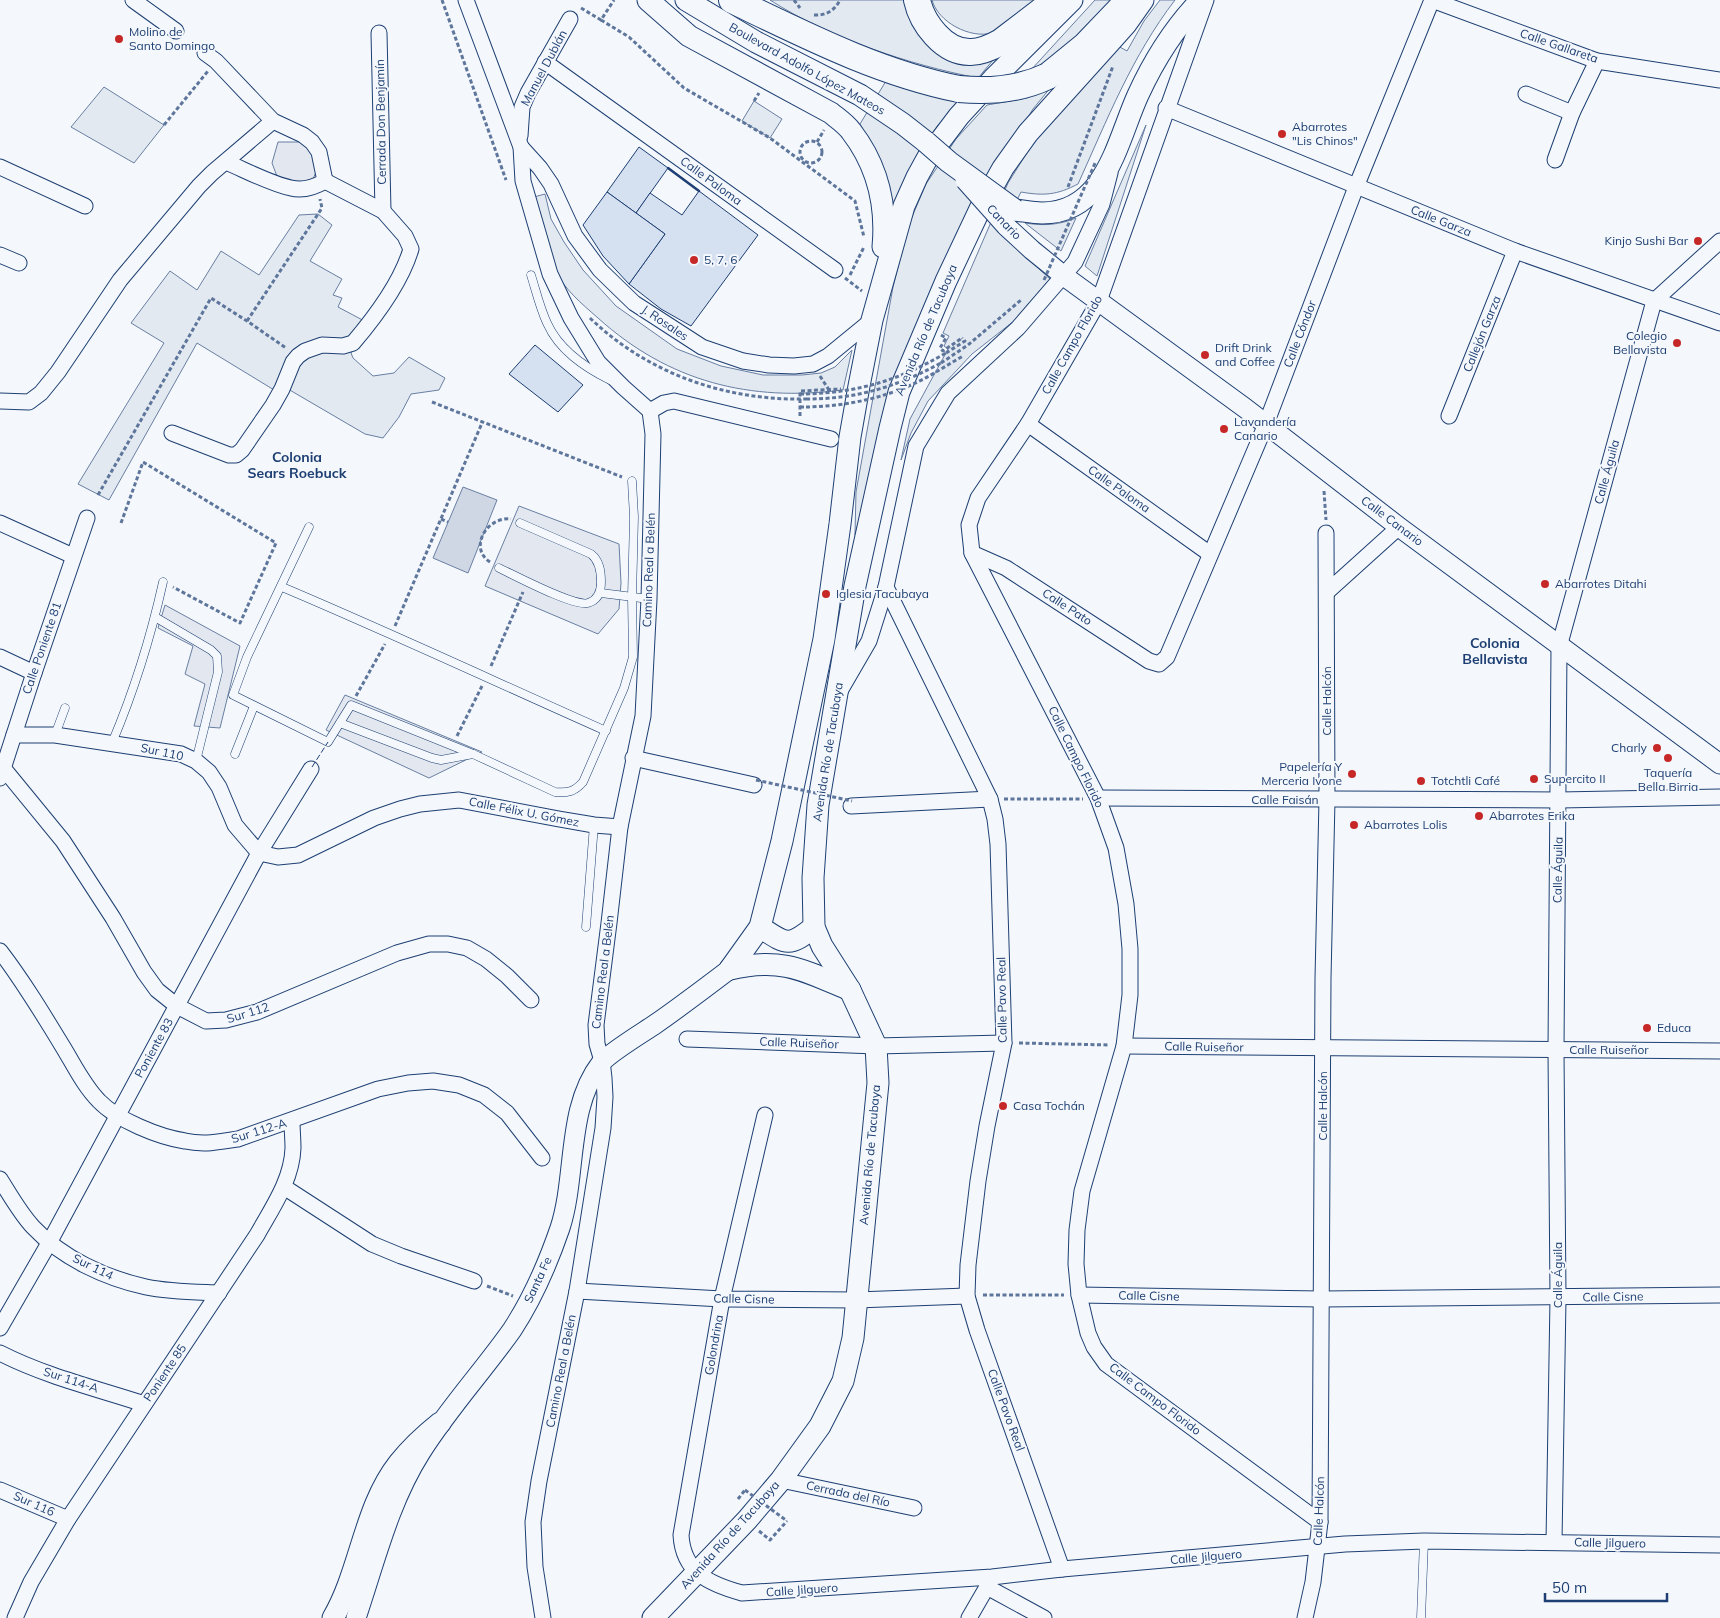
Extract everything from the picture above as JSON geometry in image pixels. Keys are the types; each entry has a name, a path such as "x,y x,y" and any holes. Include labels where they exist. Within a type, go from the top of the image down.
{"highway":[{"path":"732,0 828,45 880,66 930,83 974,91 1006,89 1034,83 1048,76 1086,45 1129,0"},
{"path":"742,0 777,21"},
{"path":"916,0 929,27 941,40 963,52 972,52 992,47 1001,42 1056,0"}],"main road":[{"path":"648,0 689,36 831,113 850,129 874,166 882,195 885,231 869,289"},
{"name":"Boulevard Adolfo López Mateos","path":"686,0 756,42 860,96 903,124 949,162 1011,218"},
{"name":"Avenida Río de Tacubaya","path":"730,969 760,928 792,796 824,639 850,436 872,320 869,289 904,206 928,157 959,116 1072,0"},
{"name":"Avenida Río de Tacubaya","path":"653,1618 697,1573 781,1480 820,1426 843,1381 853,1338 878,1083 876,1046 850,990 822,946 814,927 814,878 818,805 855,586 899,392 946,281 980,209 1015,149 1116,36 1142,0"},
{"path":"1011,218 1064,210 1084,199 1095,187 1104,160 1148,73 1173,33 1202,0"},
{"path":"760,928 781,941 790,942 802,937 814,927"},
{"path":"730,969 751,964 786,966 803,970 850,990"},
{"path":"333,1618 348,1586 384,1487 398,1463 440,1423"},
{"path":"669,1618 697,1573"}],"street":[{"path":"133,0 176,31"},
{"path":"466,0 521,147"},
{"name":"Calle Campo Florido","path":"1206,0 1166,108 1099,301 1028,424 978,498 969,525 972,553 1098,798 1116,848 1126,904 1130,949 1130,995 1124,1046 1082,1190 1077,1230 1076,1264 1079,1295 1088,1332 1094,1347 1106,1364 1320,1522"},
{"name":"Calle Gallareta","path":"1432,0 1597,61 1720,80"},
{"name":"Calle Cóndor","path":"1160,664 1167,657 1266,424 1356,187 1432,0"},
{"name":"Manuel Dublán","path":"575,13 545,62 522,107 520,124 522,181 550,274 571,318 598,362 650,411"},
{"name":"Cerrada Don Benjamín","path":"379,33 384,211"},
{"path":"210,57 273,120 303,135 312,142 319,152 321,183"},
{"path":"1555,160 1572,113 1597,61"},
{"name":"Calle Paloma","path":"545,62 835,270"},
{"path":"1526,94 1572,113"},
{"name":"Calle Garza","path":"1166,108 1515,251 1720,323"},
{"path":"0,402 29,402 41,393 58,372 120,280 144,249 165,228 200,186 273,120"},
{"name":"J. Rosales","path":"521,147 540,168 551,184 575,236 600,270 634,303 702,347 743,361 769,365 794,366 813,364 828,356 872,320"},
{"path":"836,699 869,641 886,586 916,446 948,392 1018,328 1074,262 1102,204 1104,160"},
{"path":"172,432 236,455 242,450 282,390 293,362 298,356 305,351 322,345 348,346 353,343 375,317 407,262 411,249 405,236 384,211 321,183 305,189 292,188 226,162"},
{"path":"0,167 85,206"},
{"name":"Canario","path":"1011,218 1032,250 1064,276"},
{"path":"1654,301 1720,240"},
{"name":"Callejón Garza","path":"1449,416 1515,251"},
{"path":"0,255 20,263"},
{"name":"Calle Canario","path":"1064,276 1266,424 1399,527 1720,764"},
{"name":"Calle Águila","path":"1554,1542 1558,1298 1556,1050 1560,646 1654,301"},
{"path":"650,411 664,403 674,401 831,439"},
{"name":"Camino Real a Belén","path":"543,1618 536,1567 533,1522 539,1481 577,1291 603,1128 605,1097 596,1024 620,827 643,716 649,599 653,434 650,411"},
{"name":"Calle Paloma","path":"1028,424 1210,554"},
{"name":"Calle Poniente 81","path":"1,772 87,518"},
{"path":"0,523 73,556"},
{"path":"1327,592 1399,527"},
{"name":"Calle Halcón","path":"1305,1618 1313,1582 1320,1522 1323,1048 1327,800 1326,533"},
{"name":"Calle Pato","path":"972,553 1006,568 1149,661 1160,664"},
{"name":"Calle Pavo Real","path":"886,586 990,799 995,819 998,844 1004,1043 978,1181 968,1264 967,1296 977,1330 1062,1569"},
{"path":"0,657 34,673"},
{"name":"Sur 110","path":"14,735 55,735 112,742 181,754 196,761 209,772 235,825 259,853"},
{"path":"633,758 755,783"},
{"name":"Poniente 83","path":"0,1328 49,1243 259,853 311,769"},
{"name":"Sur 112","path":"1,772 63,841 157,990 177,1006 206,1021 226,1020 256,1012 397,953 429,944 448,944 467,948 507,976 531,1000"},
{"name":"Calle Faisán","path":"1098,798 1559,800 1720,797"},
{"path":"851,803 990,799"},
{"name":"Calle Félix U. Gómez","path":"259,853 278,857 298,855 374,818 400,809 420,804 459,800 594,825 620,827"},
{"name":"Sur 112-A","path":"0,951 14,969 84,1082 99,1102 117,1115 153,1132 185,1141 214,1143 238,1139 378,1089 408,1083 433,1081 459,1085 484,1095 507,1113 542,1158"},
{"name":"Santa Fe","path":"356,1618 390,1518 404,1483 420,1453 440,1423 492,1357 529,1302 546,1265 560,1225 569,1187 582,1098 591,1078 602,1061 682,1006 730,969"},
{"name":"Calle Ruiseñor","path":"687,1039 876,1046 1004,1043"},
{"name":"Calle Ruiseñor","path":"1124,1046 1720,1051"},
{"name":"Golondrina","path":"697,1573 686,1560 681,1548 680,1535 722,1300 766,1115"},
{"name":"Poniente 85","path":"15,1618 31,1582 68,1518 219,1293 257,1234 284,1187 290,1170 293,1150 292,1121"},
{"name":"Sur 114","path":"0,1179 31,1226 49,1243 88,1267 115,1279 148,1288 219,1293"},
{"path":"284,1187 372,1244 474,1281"},
{"name":"Calle Cisne","path":"577,1291 722,1300 856,1300 967,1296"},
{"name":"Calle Cisne","path":"1079,1295 1322,1299 1720,1295"},
{"name":"Sur 114-A","path":"0,1353 58,1377 144,1404"},
{"name":"Cerrada del Río","path":"781,1480 914,1508"},
{"name":"Sur 116","path":"0,1490 68,1518"},
{"name":"Calle Jilguero","path":"697,1573 720,1587 742,1593 990,1582 1062,1569 1345,1544 1424,1541 1720,1545"},
{"path":"969,1618 990,1582 1044,1618"}],"lane":[{"path":"531,275 547,324 560,345 587,368 623,387"},
{"path":"309,527 247,658 233,695 328,742 351,705 473,754 555,792 567,793 576,790 583,782 624,688 633,657 634,518 632,481"},
{"path":"499,568 577,603 586,604 594,601 600,593 601,577 597,559 591,554 520,523"},
{"path":"112,742 121,721 156,617 163,582"},
{"path":"282,587 392,633 606,730"},
{"path":"600,593 649,599"},
{"path":"156,617 211,650 217,656 218,672 196,761"},
{"path":"235,754 254,706"},
{"path":"55,735 65,708"},
{"path":"340,723 432,758 441,760 473,754"},
{"path":"586,927 594,825"},
{"path":"1422,1618 1424,1541"}],"path":[{"path":"442,0 508,183"},
{"path":"601,20 614,0"},
{"path":"794,0 802,10"},
{"path":"810,14 826,13 833,9 840,0"},
{"path":"575,13 601,20 629,37 684,88 770,138 855,201 866,244 848,280"},
{"path":"164,125 210,57"},
{"path":"1065,195 1116,60"},
{"path":"817,142 825,128 832,135"},
{"path":"808,141 817,142 822,150 821,157 815,162 805,161 800,152 802,145 808,141"},
{"path":"1037,286 1044,280 1104,160"},
{"path":"247,321 322,208 321,183"},
{"path":"835,270 848,280 869,289"},
{"path":"586,313 603,330 626,348 681,378 720,390 800,400 847,397 878,390 908,380 941,363 968,345 1023,297"},
{"path":"98,495 211,298 298,356"},
{"path":"942,336 946,338 940,348 943,351 962,338 972,350"},
{"path":"800,394 832,393 869,387 909,372 946,353 964,341"},
{"path":"829,390 800,391 800,407 835,405 881,396 911,385 936,372"},
{"path":"432,402 632,481"},
{"path":"351,705 392,633 482,423"},
{"path":"121,523 143,462 276,543 240,623 163,582"},
{"path":"1323,468 1326,533"},
{"path":"441,519 448,522"},
{"path":"499,568 486,560 482,552 482,536 485,529 498,520 513,519 520,523"},
{"path":"452,746 486,677 527,582"},
{"path":"755,783 851,803"},
{"path":"990,799 1098,798"},
{"path":"1004,1043 1124,1046"},
{"path":"474,1281 529,1302"},
{"path":"967,1296 1079,1295"},
{"path":"745,1490 787,1521 770,1540"}],"shaded area":[{"path":"770,0 905,0 912,20 999,53 978,78 925,66 844,38 793,14"},
{"path":"932,0 1042,0 996,31 983,34 965,31 948,22 935,8"},
{"path":"1095,0 1117,0 1109,10 1046,62 1030,71"},
{"path":"1160,0 1175,0 1133,66 1078,184 1050,194 1021,192 1000,233 1050,279 1014,321 972,354 928,401 911,433 901,460 910,419 948,349 944,346 949,336 943,333 1008,183 1047,123 1118,46 1127,51 1144,21"},
{"path":"886,81 960,102 938,125 916,157 892,220 875,150 860,124"},
{"path":"104,87 164,125 134,163 71,127"},
{"path":"1051,87 1033,109 1002,159 891,400 855,535 856,492 893,287 909,224 926,184 956,139 987,105 1027,98"},
{"path":"754,101 782,119 770,138 742,121"},
{"path":"1146,125 1097,276 1085,266"},
{"path":"278,142 307,142 319,165 313,179 294,184 278,179 272,163"},
{"path":"545,194 551,219 583,270 616,306 677,349 721,366 763,375 821,373 835,367 852,350 843,390 775,393 712,383 682,372 653,358 625,340 568,290 555,270 534,197"},
{"path":"318,214 332,225 310,261 342,279 333,295 342,298 338,307 370,324 351,353 353,358 373,376 394,373 409,357 445,378 439,390 411,394 399,417 383,438 365,434 288,389 284,396 197,343 109,500 78,484 164,343 131,323 170,271 197,290 221,251 259,275 299,215"},
{"path":"1076,218 1061,251 1025,223 1051,224"},
{"path":"463,487 497,500 468,573 433,558"},
{"path":"519,506 619,544 621,583 619,609 598,634 485,586"},
{"path":"165,605 240,646 220,728 194,726 205,684 185,674 193,646 158,628"},
{"path":"345,695 482,752 429,778 326,730"}],"building":[{"path":"639,147 668,168 636,213 607,192"},
{"name":"5, 7, 6","path":"699,191 758,235 691,326 661,309 629,284 665,234 636,213 650,193 682,215"},
{"path":"607,192 665,234 629,284 603,256 583,225"},
{"path":"535,345 583,385 558,412 509,374"}],"fence":[{"path":"312,767 328,742"}],"wall":[{"path":"668,168 699,191"}],"place":[{"name":"Molino de Santo Domingo","path":"119,39"},
{"name":"Abarrotes \"Lis Chinos\"","path":"1282,134"},
{"name":"Kinjo Sushi Bar","path":"1698,241"},
{"name":"5, 7, 6","path":"694,260"},
{"name":"Colegio Bellavista","path":"1677,343"},
{"name":"Drift Drink and Coffee","path":"1205,355"},
{"name":"Lavandería Canario","path":"1224,429"},
{"name":"Abarrotes Ditahi","path":"1545,584"},
{"name":"Iglesia Tacubaya","path":"826,594"},
{"name":"Charly","path":"1657,748"},
{"name":"Taquería Bella Birria","path":"1668,758"},
{"name":"Papelería Y Merceria Ivone","path":"1352,774"},
{"name":"Supercito II","path":"1534,779"},
{"name":"Totchtli Café","path":"1421,781"},
{"name":"Abarrotes Erika","path":"1479,816"},
{"name":"Abarrotes Lolis","path":"1354,825"},
{"name":"Educa","path":"1647,1028"},
{"name":"Casa Tochán","path":"1003,1106"}],"district":[{"name":"Colonia Sears Roebuck","path":"297,466"},
{"name":"Colonia Bellavista","path":"1495,652"}]}
